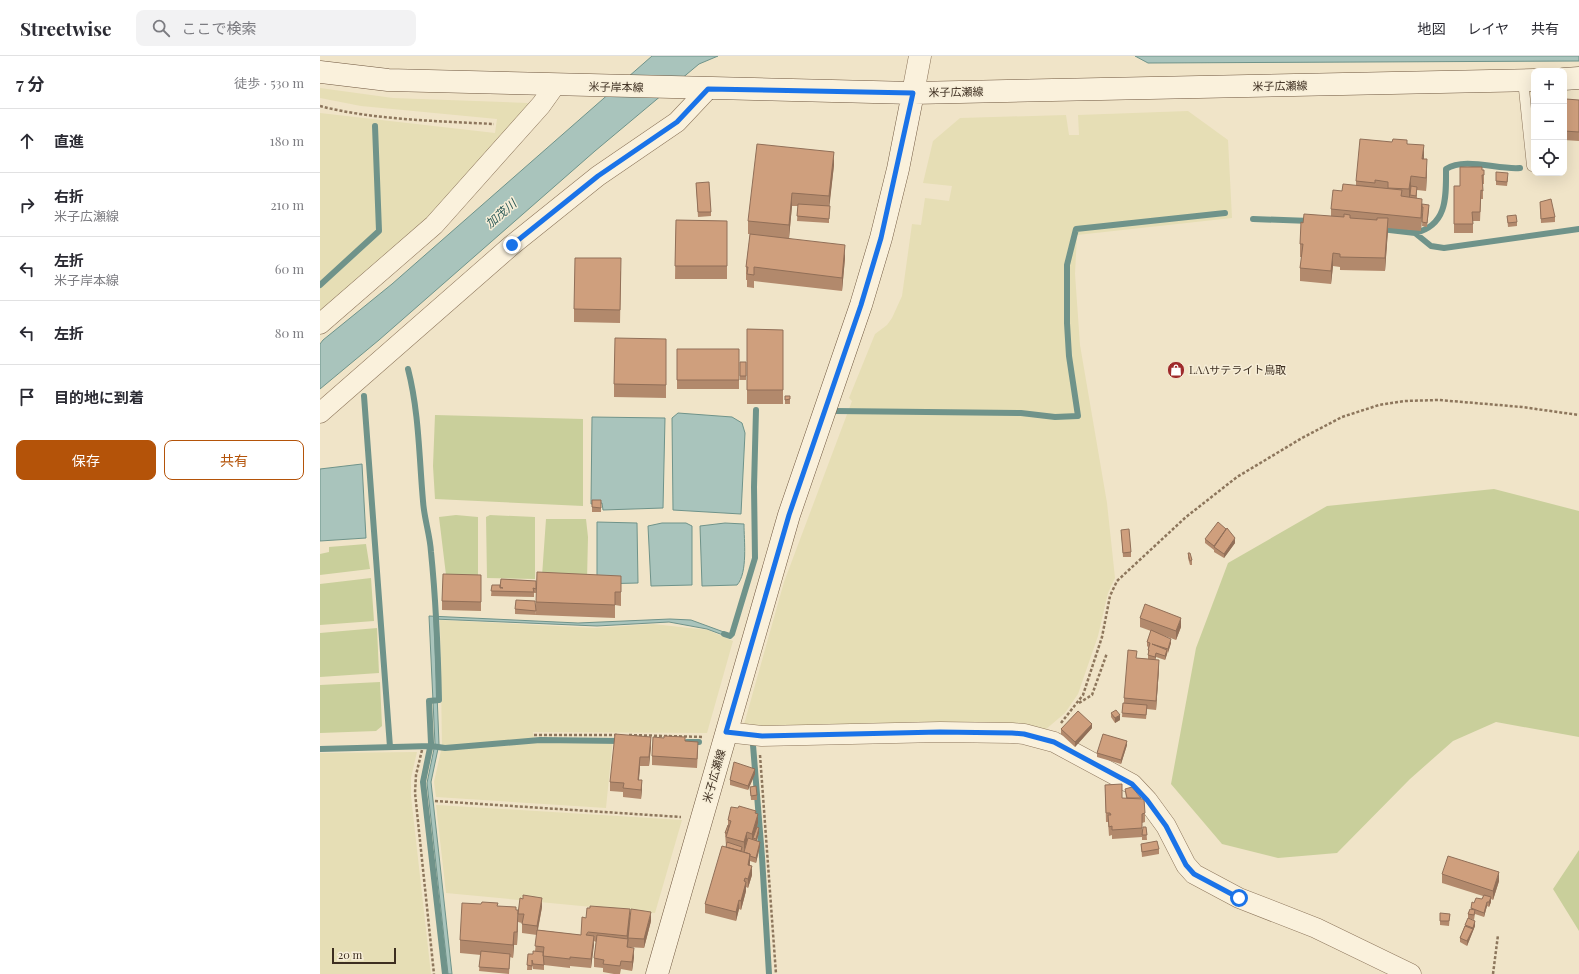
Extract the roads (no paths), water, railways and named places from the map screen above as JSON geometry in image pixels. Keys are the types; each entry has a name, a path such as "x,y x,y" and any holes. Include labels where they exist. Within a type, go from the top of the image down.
{"main road":[{"path":"913,93 920,56"},
{"name":"米子岸本線","path":"320,72 388,80 913,93"},
{"path":"1567,79 1579,78"},
{"name":"米子広瀬線","path":"657,974 789,515 861,305 881,238 913,93 1528,80"}],"street":[{"path":"320,324 434,225 541,106 556,84"},
{"path":"320,413 512,245 598,176 677,122 708,89"},
{"path":"725,736 940,732 1012,733 1024,734 1044,739 1067,749 1132,784 1147,800 1166,826 1186,865 1194,874 1239,898 1316,928 1411,974"}],"lane":[{"path":"1528,80 1531,144"}],"water":[{"name":"加茂川","path":"652,56 718,56 699,64 595,151 379,340 320,389 320,344 323,340 392,284"},
{"path":"1135,56 1579,56 1579,61 1148,63"},
{"path":"678,413 732,417 742,423 745,433 741,514 673,510 672,418"},
{"path":"592,417 665,418 663,508 603,510 602,503 591,504"},
{"path":"362,464 366,538 320,541 320,469"},
{"path":"597,522 637,523 638,583 597,584"},
{"path":"662,523 686,523 692,526 692,585 651,586 648,526"},
{"path":"725,523 744,524 745,556 743,573 737,585 702,586 700,526"},
{"path":"429,616 578,623 670,619 691,620 732,635 731,638 707,629 669,622 597,626 434,619 439,744 431,782 452,974 448,974 427,783 435,744"}],"waterway":[{"path":"320,285 379,231 375,126"},
{"path":"1415,233 1426,229 1434,223 1443,208 1446,189 1446,169 1462,164 1520,168"},
{"path":"835,411 1021,413 1055,417 1078,416 1069,356 1067,323 1067,265 1076,229 1225,213"},
{"path":"1253,219 1310,221"},
{"path":"1381,229 1415,233 1431,246 1444,248 1579,229"},
{"path":"408,369 417,418 424,507 430,546 435,607 439,700 429,701 431,743 423,782 445,974"},
{"path":"364,396 390,747"},
{"path":"724,634 730,636 732,634 755,558 754,487 756,410"},
{"path":"320,749 431,746 445,748 540,740 622,741"},
{"path":"687,742 699,742"},
{"path":"753,745 769,974"}],"place":[{"name":"LAAサテライト鳥取","path":"1176,370"}]}
